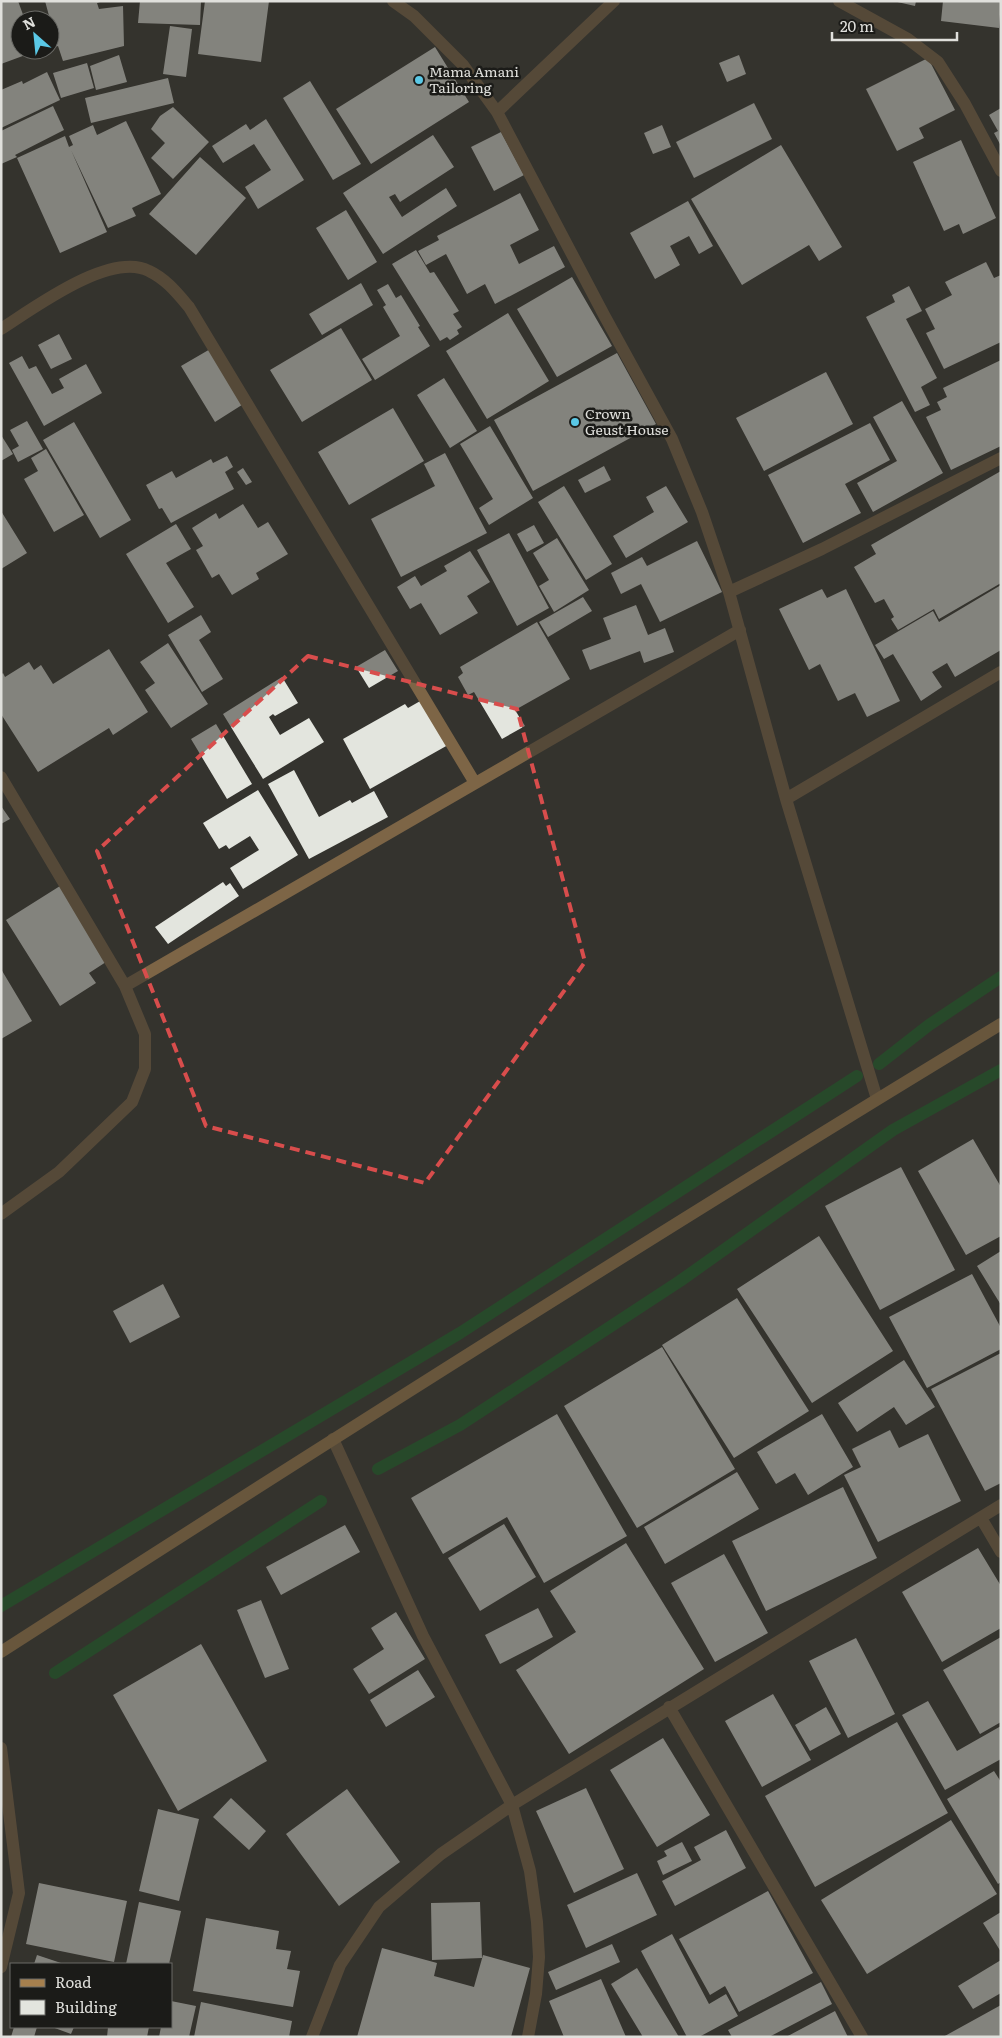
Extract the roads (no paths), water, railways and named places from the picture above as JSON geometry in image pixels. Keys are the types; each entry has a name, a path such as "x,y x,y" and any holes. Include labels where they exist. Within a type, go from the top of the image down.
{"street":[{"path":"393,1 414,16 462,65 497,112 672,439 702,512 729,592 786,798 877,1099"},
{"path":"497,112 614,1"},
{"path":"840,1 908,39 938,62 966,104 1001,171"},
{"path":"1,329 71,284 107,270 133,267 148,270 168,284 189,307 475,783"},
{"path":"729,592 822,549 1001,458"},
{"path":"125,986 740,630"},
{"path":"786,798 1001,672"},
{"path":"1,777 125,986 145,1034 145,1069 132,1102 59,1172 1,1214"},
{"path":"1,1652 333,1439 877,1099 1001,1024"},
{"path":"333,1439 423,1636 512,1805 530,1871 537,1922 539,1957 536,1994 528,2037"},
{"path":"312,2037 340,1965 379,1907 441,1854 512,1805 669,1706 1001,1505"},
{"path":"981,1518 1001,1552"},
{"path":"669,1706 862,2037"},
{"path":"1,1748 19,1893 1,1967"}],"waterway":[{"path":"879,1064 929,1025 1001,977"},
{"path":"378,1469 460,1425 680,1281 893,1130 1001,1070"},
{"path":"1,1606 460,1333 857,1076"},
{"path":"55,1673 321,1501"}],"place":[{"name":"Mama Amani Tailoring","path":"419,80"},
{"name":"Crown Geust House","path":"575,422"}]}
